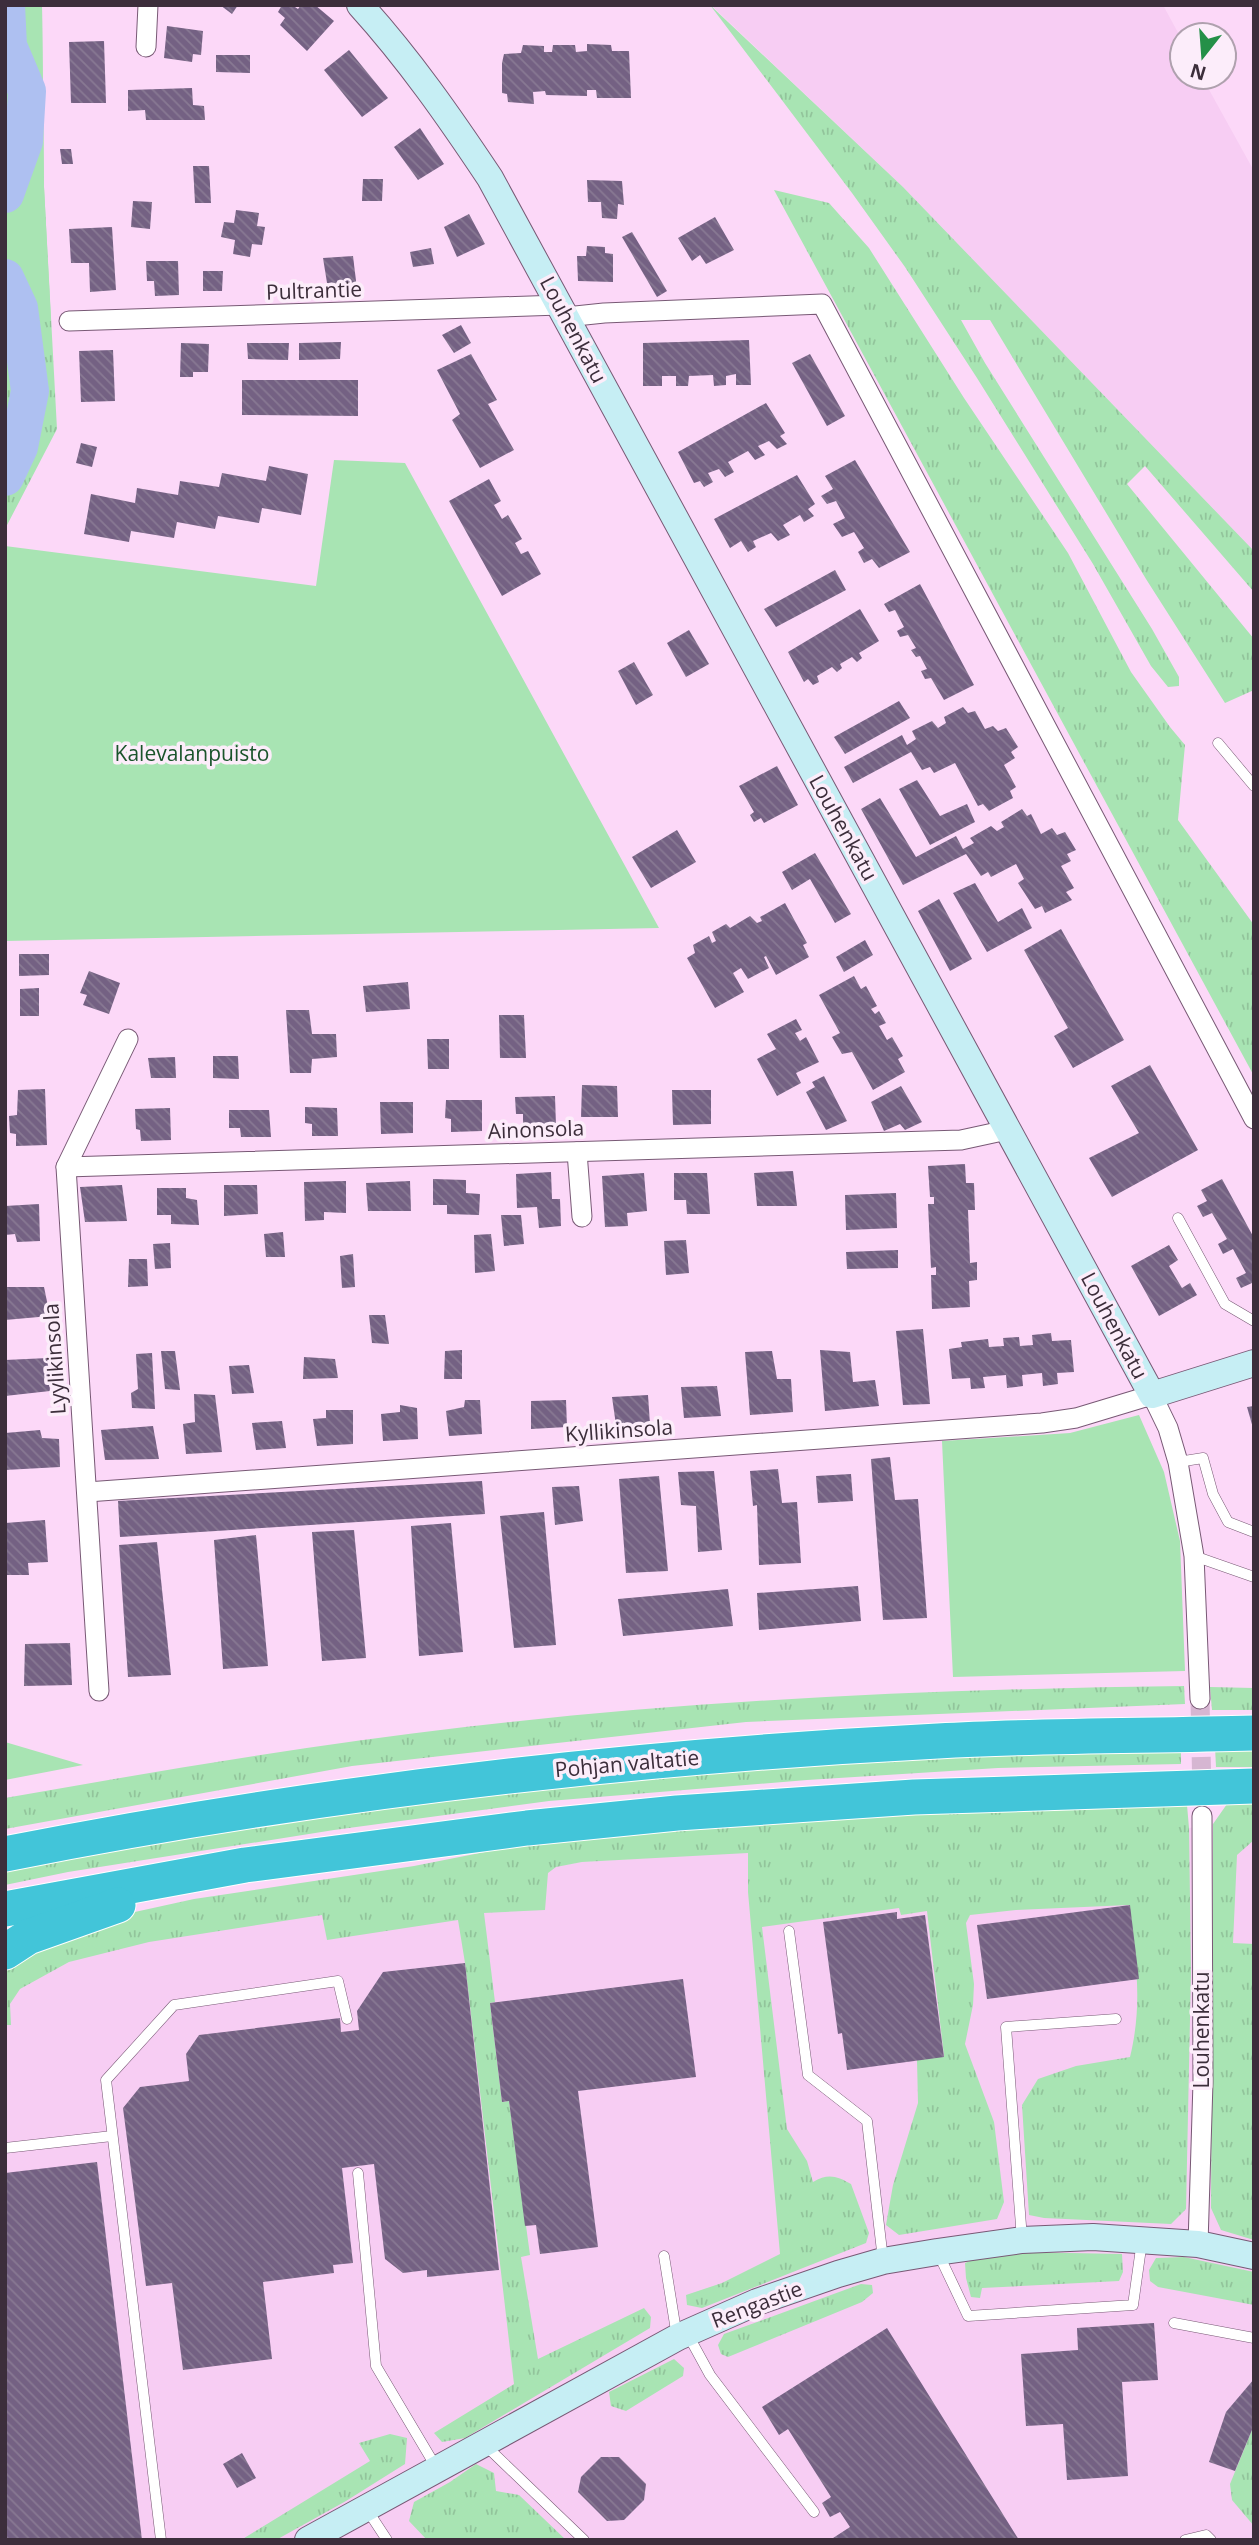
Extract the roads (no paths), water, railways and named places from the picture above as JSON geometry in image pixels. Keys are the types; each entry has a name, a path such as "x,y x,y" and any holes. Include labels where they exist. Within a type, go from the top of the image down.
{"highway":[{"name":"Pohjan valtatie","path":"5,1854 351,1794 623,1763 939,1741 1254,1733"},
{"path":"5,1909 245,1865 527,1828 915,1797 1254,1786"},
{"path":"5,1952 29,1937 97,1912 245,1865"}],"street":[{"path":"146,47 148,5"},
{"name":"Louhenkatu","path":"360,5 440,102 490,178 1152,1395 1168,1428 1178,1462 1194,1556 1200,1699"},
{"name":"Pultrantie","path":"69,321 563,311 604,313 822,304 1254,1119"},
{"name":"Lyylikinsola","path":"99,1690 66,1167 128,1039"},
{"name":"Ainonsola","path":"66,1167 961,1140 1007,1129"},
{"path":"577,1152 582,1217"},
{"path":"1152,1395 1254,1363"},
{"name":"Kyllikinsola","path":"86,1492 1042,1423 1076,1418 1152,1395"},
{"name":"Louhenkatu","path":"1198,2244 1203,2082 1202,1816"},
{"name":"Rengastie","path":"308,2540 682,2335 757,2302 883,2261 1022,2240 1093,2237 1198,2244 1254,2256"}],"lane":[{"path":"1217,743 1254,786"},
{"path":"1178,1218 1225,1304 1254,1321"},
{"path":"1178,1462 1203,1458 1213,1494 1228,1522 1254,1532"},
{"path":"1194,1556 1254,1577"},
{"path":"789,1931 808,2075 867,2120 883,2261"},
{"path":"161,2540 106,2080 174,2005 338,1981 347,2019"},
{"path":"1022,2240 1006,2027 1116,2019"},
{"path":"5,2148 112,2136"},
{"path":"358,2173 376,2366 437,2468"},
{"path":"937,2252 968,2316 1133,2305 1143,2239"},
{"path":"664,2256 682,2335 814,2512"},
{"path":"1174,2323 1254,2338"},
{"path":"483,2443 584,2540"},
{"path":"366,2508 387,2540"},
{"path":"1185,2540 1206,2535 1211,2540"}],"waterway":[{"path":"5,194 24,141 27,91 8,46 6,5"},
{"path":"5,278 19,308 30,391 19,447 5,477"}],"tunnel":[{"path":"1200,1699 1202,1796"}],"park label":[{"name":"Kalevalanpuisto","path":"192,754"}]}
